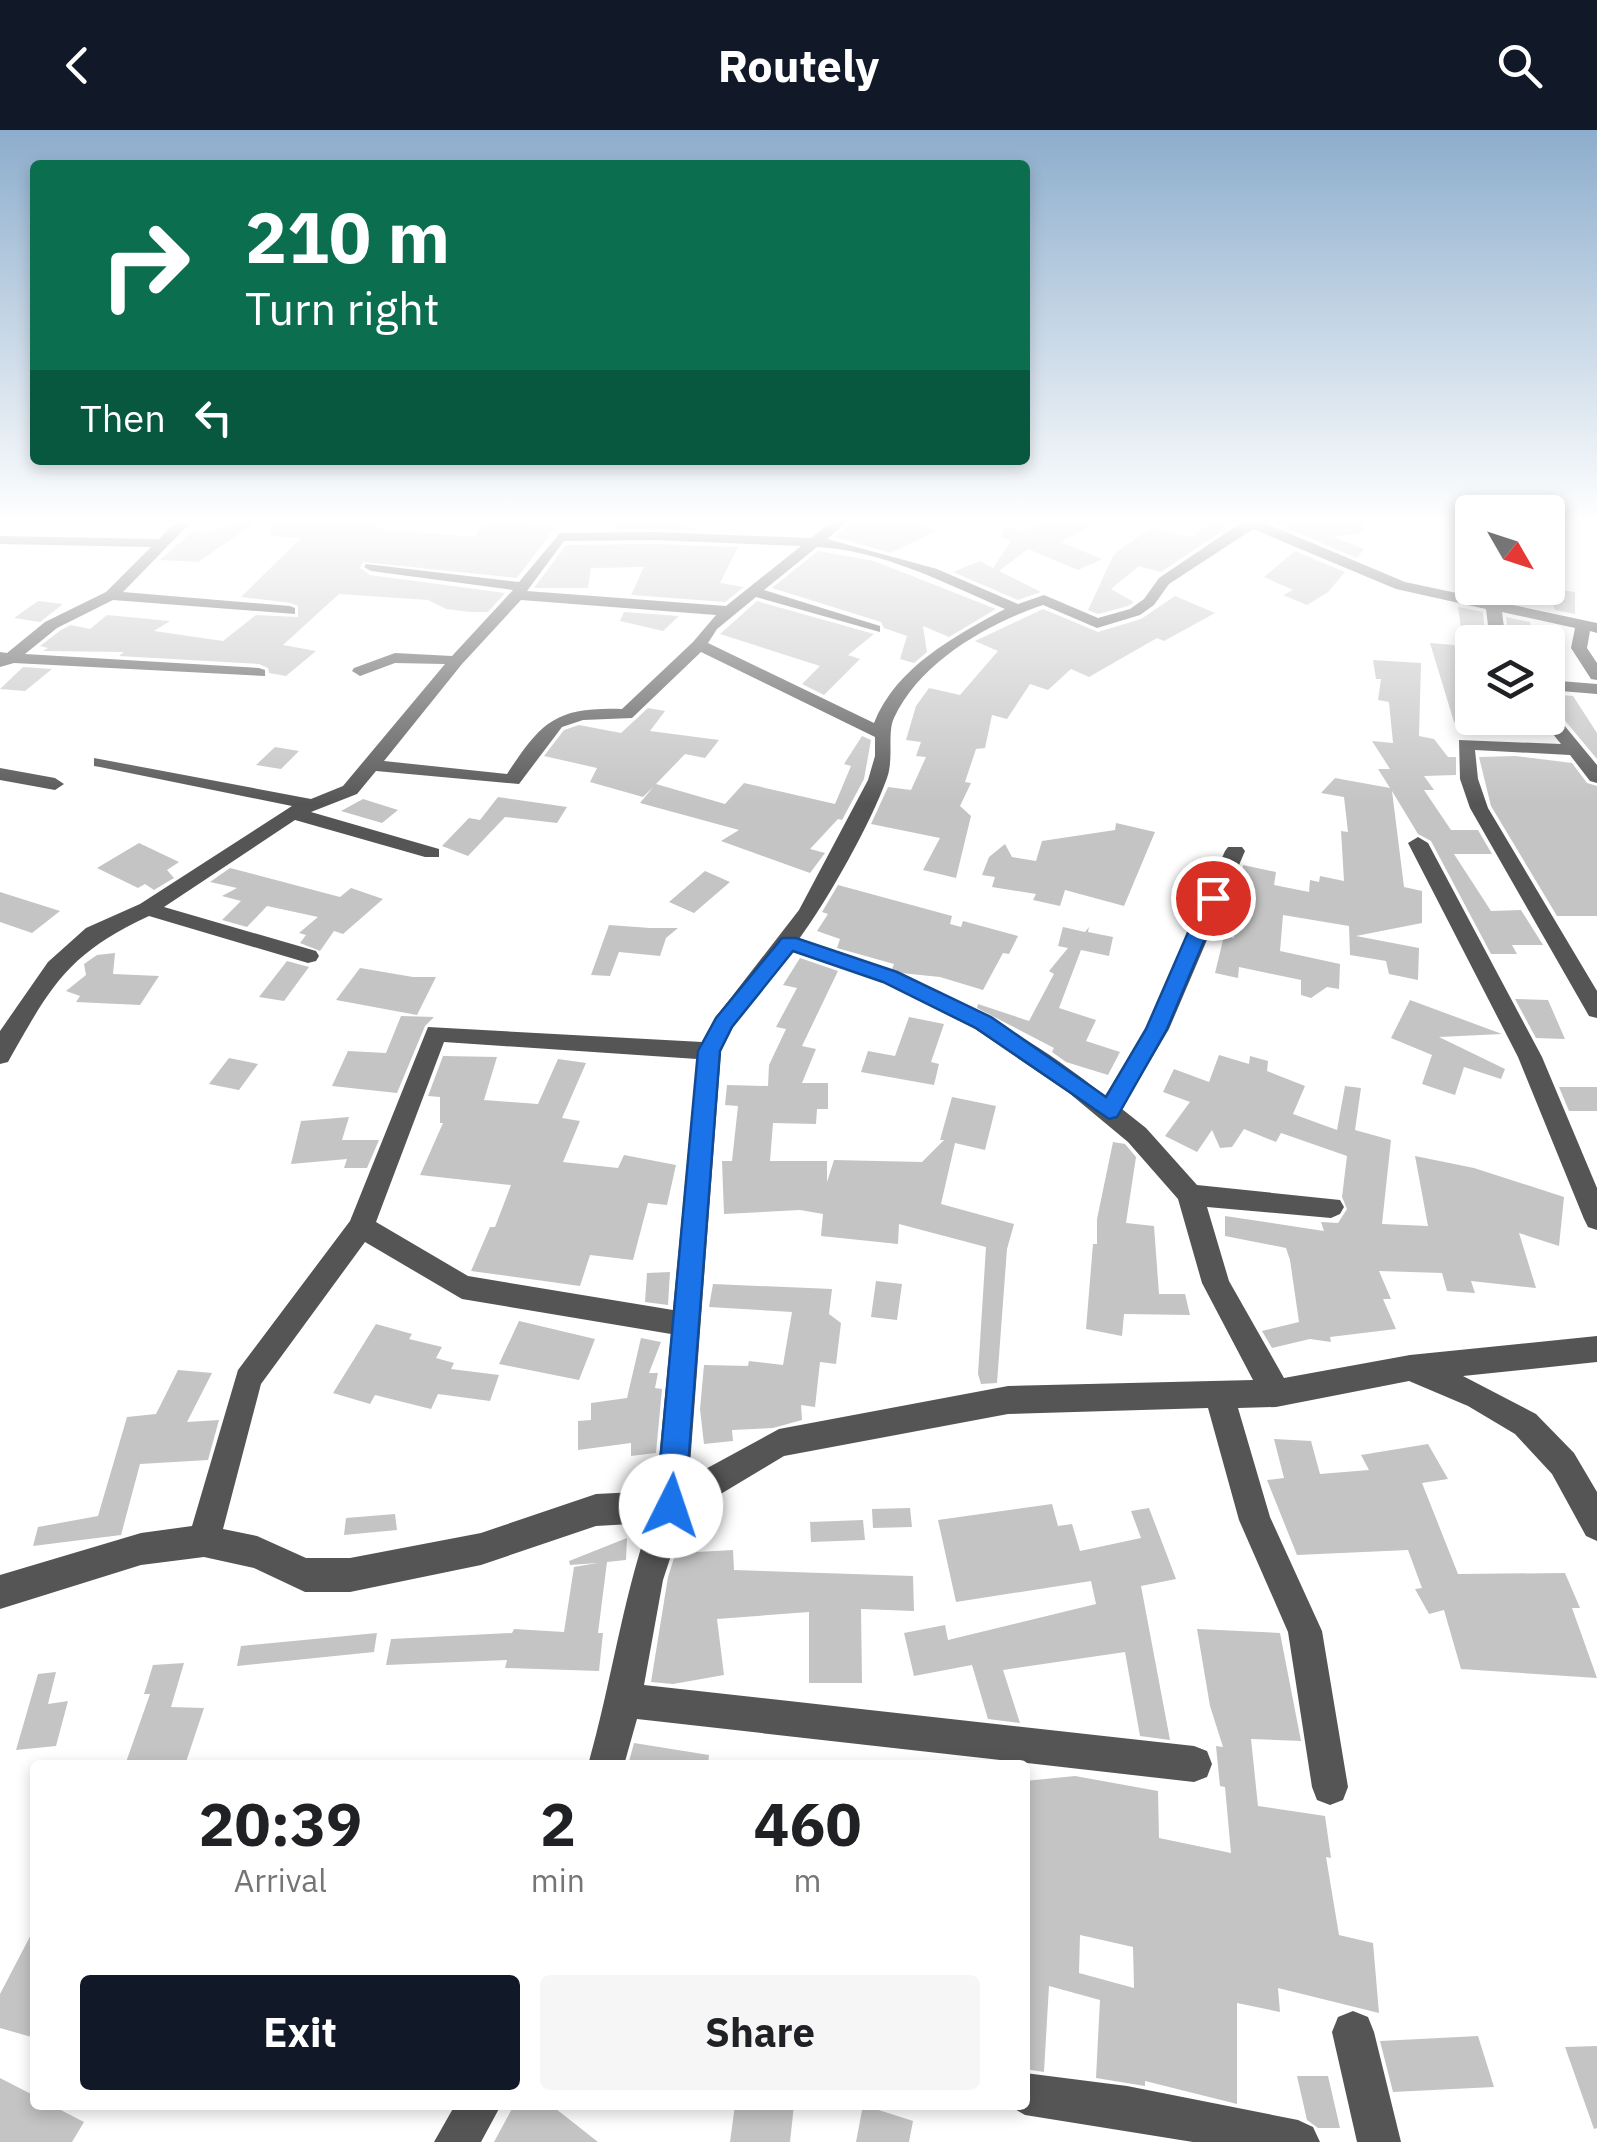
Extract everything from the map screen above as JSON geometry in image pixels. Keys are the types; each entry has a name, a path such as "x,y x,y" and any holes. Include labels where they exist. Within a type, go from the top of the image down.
{"street":[{"path":"3,660 67,616"},
{"path":"2,1048 56,967 94,933 147,909 292,813 350,790 497,616"},
{"path":"371,765 512,780 560,718 578,712 626,714 700,645 703,635 723,616"},
{"path":"831,616 874,629"},
{"path":"607,1760 624,1700 646,1580 671,1506 709,1051 724,1024 789,942 877,780 884,756 883,720 922,668 952,644 1003,616"},
{"path":"1084,616 1097,622 1120,616"},
{"path":"1531,616 1590,627 1579,648 1597,675"},
{"path":"700,645 883,734"},
{"path":"360,671 384,658 400,656 456,661"},
{"path":"3,660 259,673"},
{"path":"1565,686 1597,689"},
{"path":"1564,735 1574,747 1571,750"},
{"path":"1594,1000 1479,808 1469,779 1465,744 1571,750 1597,777"},
{"path":"100,762 312,805"},
{"path":"0,774 55,784"},
{"path":"292,813 432,853"},
{"path":"1418,843 1530,1058 1597,1219"},
{"path":"1109,1111 1149,1045 1235,851"},
{"path":"147,909 308,956"},
{"path":"789,942 890,977 983,1022 1109,1111 1190,1195 1216,1284 1276,1393"},
{"path":"204,1541 248,1379 361,1226 436,1034 709,1051"},
{"path":"1190,1195 1332,1207"},
{"path":"361,1226 462,1286 684,1324"},
{"path":"0,1592 141,1549 204,1541 257,1552 306,1575 350,1575 481,1549 596,1510 671,1506 779,1443 1008,1400 1276,1393 1410,1368 1597,1349"},
{"path":"1410,1368 1485,1397 1526,1422 1556,1449 1597,1525"},
{"path":"1218,1395 1255,1520 1305,1631 1330,1787"},
{"path":"624,1700 1194,1764"},
{"path":"1353,2032 1379,2142"},
{"path":"1030,2095 1128,2107 1298,2142"},
{"path":"456,2142 477,2110"}],"building":[{"path":"17,616 48,616 40,622 14,618"},
{"path":"106,616 170,621 154,631 223,641 255,616 315,616 283,645 316,651 286,676 269,673 268,668 259,664 119,656 124,652 43,651 48,648 40,646 71,625 90,629"},
{"path":"622,616 679,616 663,631 620,621"},
{"path":"740,616 810,616 874,634 848,655 860,659 824,695 802,684 820,666 720,634"},
{"path":"861,616 984,616 949,637 923,626 927,652 914,663 900,659 907,636 884,628 881,622"},
{"path":"1028,616 1059,616 1098,632 1141,619 1210,616 1164,641 1157,638 1089,677 1071,669 1048,690 1030,684 1007,719 992,715 985,748 976,749 965,782 971,783 960,806 971,816 956,878 923,870 940,838 871,824 888,787 911,790 926,757 916,756 921,742 906,740 916,706 929,688 960,695 998,651 975,641"},
{"path":"1459,616 1483,616 1484,625 1461,625"},
{"path":"1506,617 1530,625 1507,625"},
{"path":"1430,643 1455,647 1454,722"},
{"path":"1373,660 1421,663 1419,736 1434,739 1448,757 1456,757 1456,775 1424,776 1434,790 1424,790 1451,830 1478,830 1492,854 1454,854 1491,911 1521,910 1543,945 1512,945 1517,954 1491,954 1431,841 1418,834 1392,791 1404,887 1422,891 1422,923 1356,936 1419,948 1418,980 1389,974 1386,961 1350,955 1349,926 1283,915 1280,951 1340,964 1339,989 1327,987 1311,998 1301,995 1301,980 1239,967 1238,978 1215,973 1224,936 1234,938 1243,865 1276,872 1274,885 1309,892 1310,880 1319,882 1320,876 1344,881 1341,831 1348,832 1344,797 1321,793 1335,778 1390,788 1378,769 1390,769 1372,741 1393,743 1389,702 1378,700 1381,679 1376,679"},
{"path":"23,667 52,669 25,691 0,689"},
{"path":"1565,695 1573,696 1597,733 1597,759 1565,721"},
{"path":"648,708 665,711 650,731 719,740 705,758 685,754 656,784 725,804 744,783 835,804 851,766 844,764 862,736 871,740 864,779 842,820 838,819 810,849 825,853 810,873 721,841 739,830 640,803 654,786 643,797 590,782 597,768 544,756 564,730 579,725 621,733"},
{"path":"275,747 299,751 281,769 256,765"},
{"path":"1515,756 1572,763 1587,783 1597,786 1597,916 1557,916 1491,806 1479,757"},
{"path":"498,797 567,807 557,823 505,817 468,856 442,846 469,818 480,820"},
{"path":"363,799 398,810 382,823 341,811"},
{"path":"1116,823 1155,832 1124,906 1065,890 1060,906 1033,900 1036,894 992,887 995,877 982,875 989,857 1005,844 1012,857 1036,861 1042,841 1115,830"},
{"path":"139,843 179,862 167,870 174,878 154,890 145,884 138,888 97,868"},
{"path":"230,868 340,897 351,888 383,899 343,934 334,931 320,951 300,943 306,935 299,933 318,917 267,906 247,927 222,920 241,901 222,896 237,888 210,882"},
{"path":"705,871 730,882 694,913 669,902"},
{"path":"838,885 952,916 950,924 961,927 963,921 1018,936 1009,954 1003,953 983,990 940,977 901,973 892,969 894,964 837,948 840,939 817,931 828,914 822,912"},
{"path":"0,892 60,911 32,933 0,922"},
{"path":"609,925 678,928 666,938 660,956 619,952 610,976 591,975"},
{"path":"1063,927 1085,932 1089,927 1088,932 1113,937 1109,956 1081,950 1059,1008 1096,1020 1086,1041 1120,1052 1108,1075 1066,1062 1052,1052 1054,1048 977,1008 978,1004 1029,1021 1054,974 1049,971 1068,948 1058,946"},
{"path":"115,953 113,974 159,976 140,1005 76,1002 80,996 66,991 86,975 84,964 97,955"},
{"path":"800,958 838,971 802,1046 816,1049 802,1083 828,1083 828,1109 817,1109 816,1124 773,1123 770,1161 827,1161 827,1182 834,1160 922,1162 944,1140 940,1140 952,1097 996,1106 985,1150 955,1143 941,1204 1014,1224 1007,1249 997,1383 981,1384 978,1374 986,1247 899,1224 898,1244 821,1236 823,1214 800,1210 724,1214 722,1161 732,1161 738,1106 725,1105 727,1085 768,1086 769,1065 786,1029 776,1027 797,988 783,985"},
{"path":"287,961 309,967 284,1001 259,997"},
{"path":"360,968 436,977 417,1015 336,1000"},
{"path":"1515,999 1548,1000 1565,1039 1536,1038"},
{"path":"1410,1000 1502,1034 1439,1037 1505,1069 1501,1079 1464,1067 1455,1095 1422,1084 1432,1055 1391,1038"},
{"path":"401,1016 434,1017 425,1026 397,1093 332,1086 348,1051 386,1053"},
{"path":"909,1017 944,1024 931,1062 939,1064 934,1085 861,1072 868,1051 895,1056"},
{"path":"1219,1055 1249,1064 1250,1056 1268,1061 1267,1071 1305,1086 1293,1114 1337,1130 1345,1086 1361,1088 1355,1130 1391,1140 1382,1224 1428,1226 1415,1156 1474,1168 1564,1197 1559,1246 1519,1233 1536,1288 1471,1281 1475,1293 1447,1291 1442,1273 1379,1271 1391,1299 1383,1299 1396,1329 1330,1337 1331,1342 1310,1339 1272,1348 1262,1331 1299,1322 1286,1248 1225,1236 1225,1216 1324,1231 1321,1222 1338,1223 1347,1209 1342,1197 1347,1156 1281,1133 1276,1142 1244,1129 1232,1147 1220,1148 1212,1130 1197,1152 1165,1136 1190,1102 1163,1092 1174,1069 1209,1082"},
{"path":"443,1056 497,1057 484,1100 538,1104 558,1059 586,1063 562,1118 580,1121 563,1162 618,1168 624,1155 676,1165 667,1205 648,1203 633,1260 590,1255 580,1286 471,1271 490,1227 495,1227 511,1185 420,1175 443,1123 440,1097 428,1096"},
{"path":"229,1058 258,1064 239,1090 209,1084"},
{"path":"1559,1087 1597,1087 1597,1111 1569,1111"},
{"path":"349,1117 342,1140 379,1140 367,1168 344,1168 347,1159 291,1164 301,1121"},
{"path":"1113,1142 1125,1144 1136,1157 1126,1223 1154,1226 1159,1294 1185,1294 1190,1315 1124,1314 1122,1336 1086,1329 1093,1244 1097,1244 1097,1219"},
{"path":"670,1272 668,1305 645,1302 647,1273"},
{"path":"876,1281 902,1284 897,1320 871,1317"},
{"path":"713,1284 832,1289 829,1314 841,1323 836,1364 820,1362 815,1407 801,1405 802,1420 773,1428 732,1430 733,1441 704,1444 700,1409 704,1365 748,1366 749,1361 783,1365 792,1312 709,1307"},
{"path":"519,1321 595,1339 579,1380 499,1364"},
{"path":"376,1324 412,1334 409,1339 442,1347 436,1358 454,1363 451,1369 499,1375 490,1401 438,1394 431,1409 375,1395 370,1404 333,1393"},
{"path":"641,1338 661,1342 649,1373 658,1373 655,1388 662,1389 656,1453 631,1456 631,1443 578,1450 578,1421 591,1420 591,1403 627,1398"},
{"path":"178,1370 212,1373 187,1422 219,1420 208,1460 140,1464 121,1535 33,1546 38,1527 98,1516 127,1417 156,1414"},
{"path":"1274,1439 1311,1441 1320,1474 1369,1470 1361,1455 1428,1444 1448,1479 1422,1483 1458,1574 1565,1573 1580,1608 1572,1608 1597,1678 1461,1669 1444,1610 1429,1614 1415,1589 1422,1588 1408,1550 1297,1555 1267,1480 1284,1478"},
{"path":"1052,1504 1058,1526 1072,1524 1080,1551 1141,1538 1131,1511 1149,1508 1176,1579 1141,1586 1170,1740 1140,1736 1125,1652 1003,1670 1020,1723 988,1719 972,1665 914,1676 904,1633 945,1625 948,1640 1096,1604 1091,1581 956,1602 938,1520"},
{"path":"910,1508 912,1527 873,1528 872,1509"},
{"path":"395,1514 397,1530 344,1535 346,1518"},
{"path":"863,1520 865,1540 811,1542 810,1522"},
{"path":"698,1532 697,1552 733,1550 734,1570 913,1576 914,1611 861,1609 862,1683 809,1683 809,1612 717,1619 724,1675 673,1684 651,1682 668,1577 682,1533"},
{"path":"627,1538 626,1560 607,1562 598,1633 603,1633 599,1671 505,1668 507,1660 386,1665 391,1639 512,1633 514,1629 564,1632 574,1567 597,1563 570,1565 569,1561"},
{"path":"1197,1629 1280,1633 1301,1741 1251,1739 1258,1806 1325,1816 1331,1858 1326,1857 1339,1935 1373,1943 1379,2013 1278,1988 1280,2012 1237,2003 1237,2104 1145,2081 1145,2086 1096,2078 1100,2000 1049,1986 1044,2072 1030,2070 1030,1780 1075,1776 1158,1791 1159,1838 1231,1853 1225,1787 1220,1786 1216,1746 1223,1747 1210,1706","holes":["1080,1935 1133,1947 1134,1988 1079,1973"]},
{"path":"377,1633 374,1652 237,1666 241,1646"},
{"path":"184,1663 171,1707 204,1708 187,1760 127,1760 150,1694 144,1694 153,1665"},
{"path":"56,1672 48,1704 68,1701 56,1746 16,1750 38,1674"},
{"path":"634,1743 709,1755 708,1760 629,1760"},
{"path":"30,1937 30,2037 0,2028 0,1994"},
{"path":"1478,2036 1494,2087 1393,2092 1380,2041"},
{"path":"1597,2046 1597,2128 1594,2129 1565,2047"},
{"path":"1297,2076 1328,2076 1340,2128 1318,2128 1307,2120"},
{"path":"0,2078 30,2093 30,2110 61,2110 84,2122 72,2142 0,2142"},
{"path":"511,2110 557,2110 598,2142 494,2142"},
{"path":"734,2110 793,2110 790,2142 730,2142"},
{"path":"862,2110 879,2110 913,2121 909,2142 856,2142"}],"route":[{"path":"671,1506 709,1051 724,1024 789,942 890,977 983,1022 1109,1111 1157,1029 1213,898"}]}
